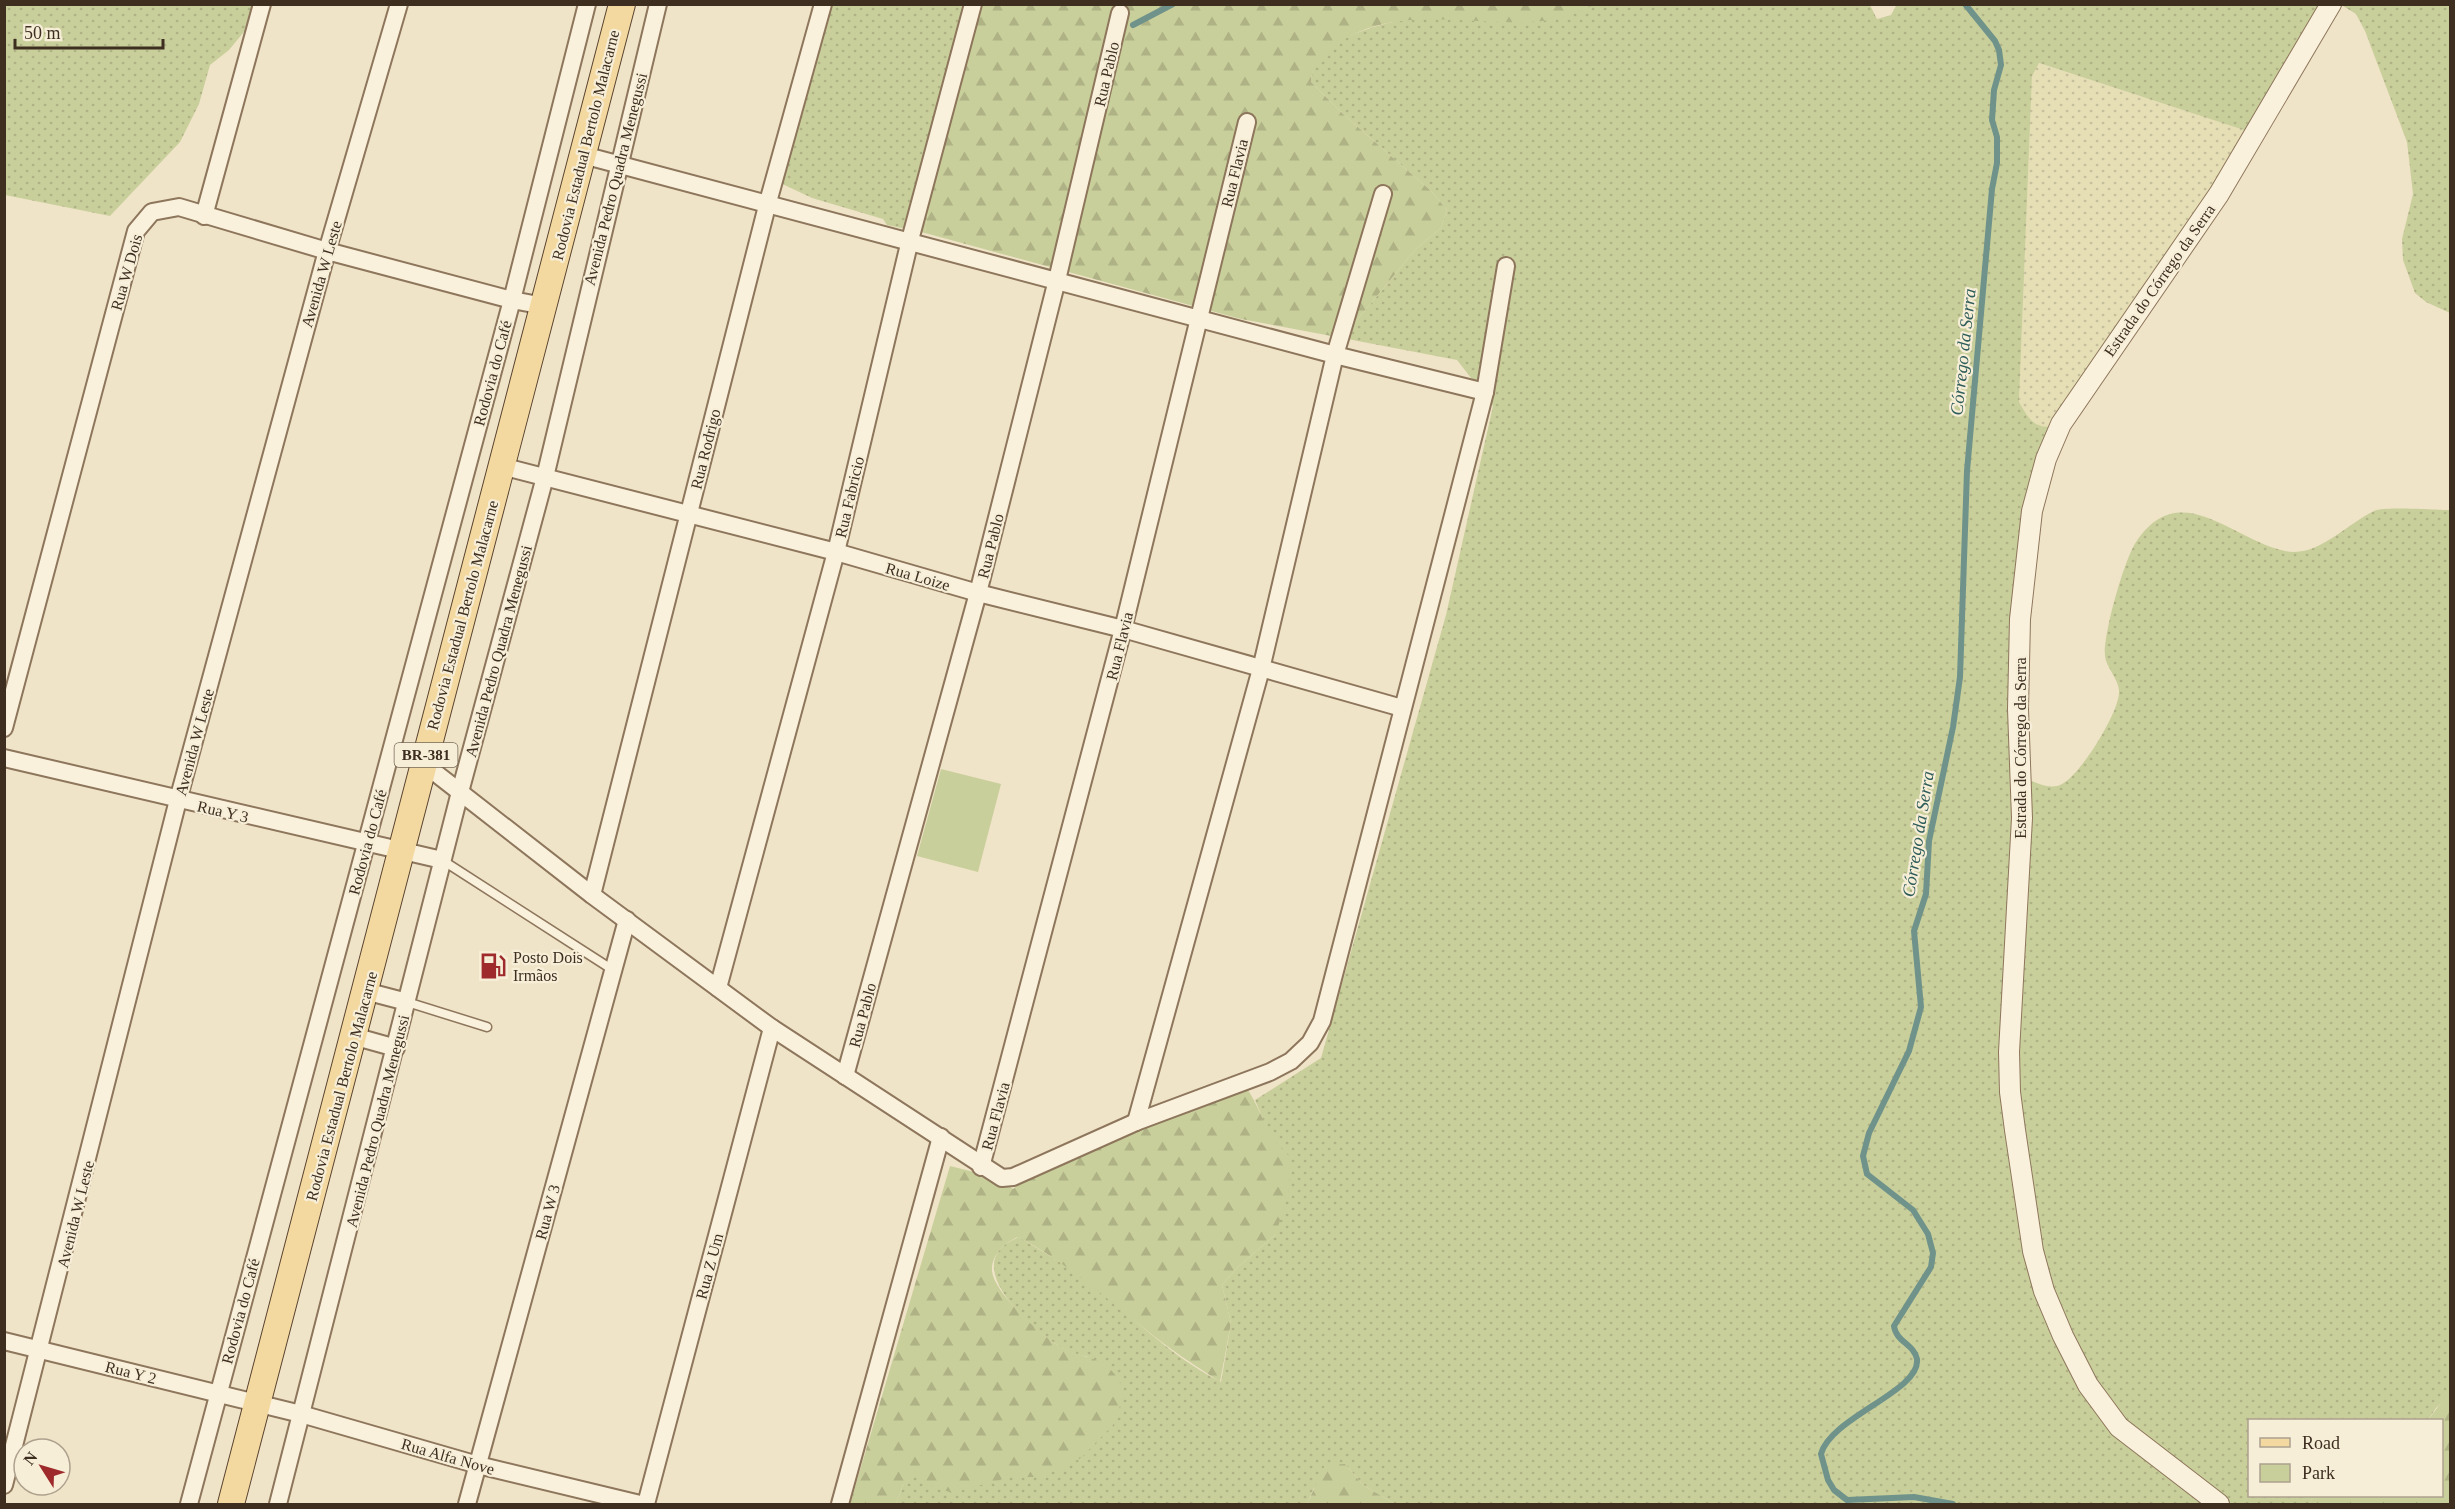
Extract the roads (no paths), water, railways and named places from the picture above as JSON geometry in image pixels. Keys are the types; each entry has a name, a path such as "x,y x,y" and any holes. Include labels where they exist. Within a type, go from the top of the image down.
{"main road":[{"name":"Rodovia Estadual Bertolo Malacarne","path":"231,1504 584,155 621,4"}],"street":[{"path":"204,216 262,4"},
{"name":"Avenida W Leste","path":"4,1485 41,1349 178,800 327,251 399,4"},
{"name":"Rodovia do Café","path":"189,1504 512,300 587,4"},
{"name":"Avenida Pedro Quadra Menegussi","path":"278,1504 396,1048 442,860 545,477 618,163 658,4"},
{"name":"Rua Rodrigo","path":"592,895 768,202 823,4"},
{"name":"Rua Fabricio","path":"718,988 836,552 910,240 973,4"},
{"name":"Estrada do Córrego da Serra","path":"2219,1504 2119,1427 2088,1385 2048,1300 2033,1251 2010,1092 2009,1062 2022,818 2018,709 2020,619 2032,511 2046,459 2061,424 2219,194 2331,4"},
{"name":"Rua Pablo","path":"845,1076 978,593 1057,280 1120,13"},
{"name":"Rua Flavia","path":"981,1167 1123,629 1197,318 1247,122"},
{"path":"584,155 768,202 1335,355 1485,392"},
{"path":"1136,1122 1262,669 1335,355 1383,194"},
{"name":"Rua W Dois","path":"4,728 136,231 152,212 179,207 327,251 512,300 544,306"},
{"path":"424,764 592,895 772,1028 941,1137 981,1167 1002,1178 1013,1177 1136,1122 1270,1072 1291,1061 1310,1043 1322,1021 1485,392 1506,266"},
{"name":"Rua Loize","path":"501,466 689,513 978,593 1123,629 1402,708"},
{"name":"Rua Y 3","path":"4,758 442,860"},
{"name":"Rua W 3","path":"467,1504 627,920"},
{"path":"365,991 407,1002"},
{"name":"Rua Z Um","path":"646,1504 772,1028"},
{"path":"353,1036 396,1048"},
{"path":"840,1504 941,1137"},
{"name":"Rua Y 2","path":"4,1341 257,1405"},
{"name":"Rua Alfa Nove","path":"257,1405 301,1414 478,1466 640,1504"}],"lane":[{"path":"442,860 614,970"},
{"path":"407,1002 487,1027"}],"waterway":[{"path":"1133,25 1173,4"},
{"name":"Córrego da Serra","path":"1953,1504 1914,1497 1847,1500 1834,1490 1828,1480 1821,1454 1828,1441 1841,1428 1891,1393 1914,1371 1917,1359 1915,1354 1898,1336 1894,1326 1931,1267 1933,1253 1928,1234 1913,1210 1867,1174 1863,1156 1869,1133 1909,1051 1921,1007 1914,931 1926,894 1929,841 1953,727 1960,677 1967,471 1992,189 1997,163 1997,137 1992,120 1994,90 2001,65 1995,41 1965,4"}],"place":[{"name":"Posto Dois Irmãos","path":"493,966"}]}
